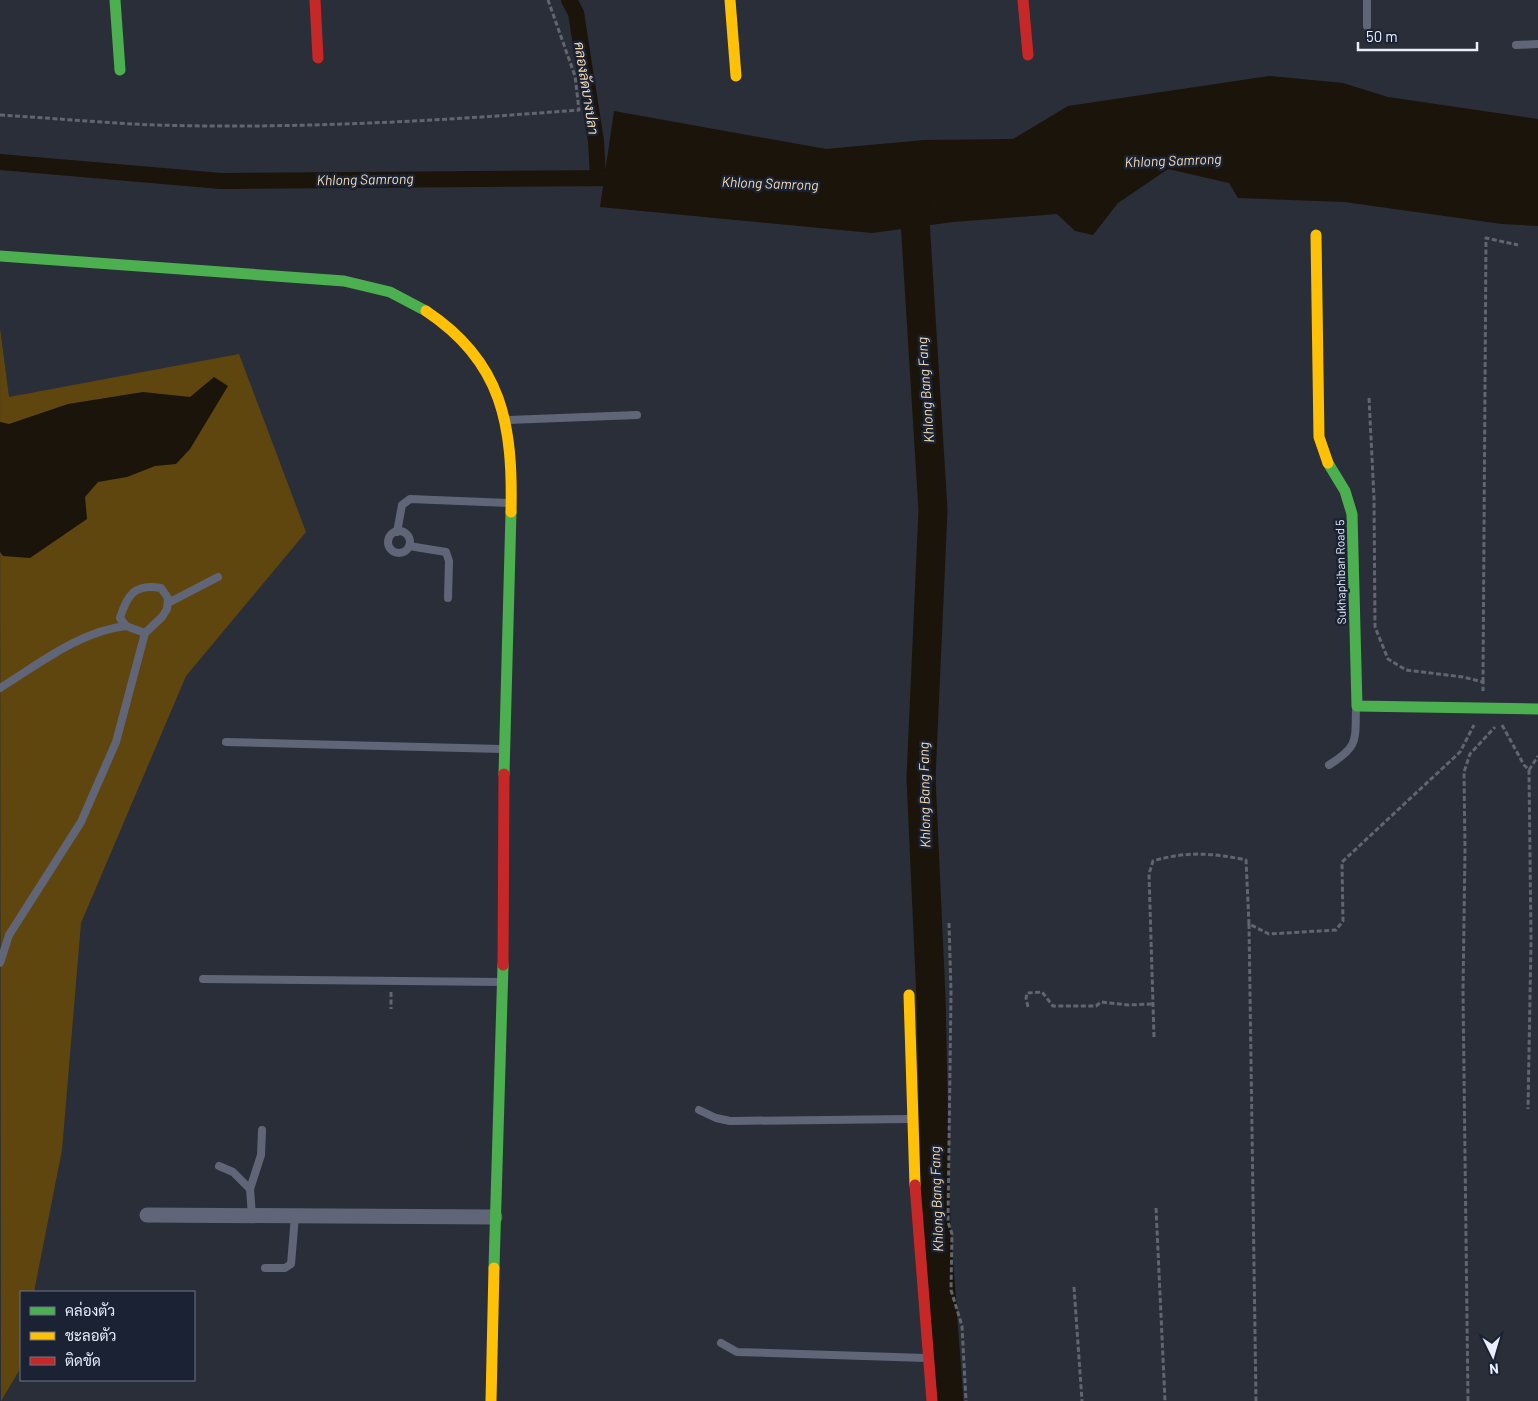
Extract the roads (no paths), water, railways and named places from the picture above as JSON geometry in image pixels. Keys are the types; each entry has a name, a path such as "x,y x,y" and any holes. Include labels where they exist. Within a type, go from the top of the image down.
{"street":[{"path":"115,0 120,70"},
{"path":"316,0 318,58"},
{"path":"730,0 736,76"},
{"path":"1023,0 1028,55"},
{"name":"Sukhaphiban Road 5","path":"1316,234 1318,437 1327,461 1346,491 1352,514 1356,706"},
{"path":"0,256 344,280 396,294 442,322 473,352 498,396 506,420 512,466 504,749 503,982 490,1401"},
{"path":"1356,706 1538,710"},
{"path":"909,995 912,1119 919,1265 932,1401"},
{"path":"148,1215 495,1217"}],"lane":[{"path":"1367,0 1367,26"},
{"path":"1516,45 1538,44"},
{"path":"506,420 637,415"},
{"path":"397,532 402,505 410,499 511,503"},
{"path":"397,532 406,534 410,540 409,546 403,552 393,551 388,542 390,537 397,532"},
{"path":"409,546 446,552 449,561 448,598"},
{"path":"168,603 218,577"},
{"path":"0,964 9,935 81,822 116,742 145,633 162,617 168,603 168,598 161,588 148,585 135,590 124,605 120,618 126,626"},
{"path":"0,688 90,634 110,627 126,626 145,633"},
{"path":"1329,765 1352,748 1355,738 1356,706"},
{"path":"226,742 504,749"},
{"path":"203,979 503,982"},
{"path":"699,1110 730,1122 912,1119"},
{"path":"252,1216 250,1189 261,1155 262,1130"},
{"path":"219,1166 233,1172 250,1189"},
{"path":"265,1268 285,1268 291,1264 295,1216"},
{"path":"721,1343 737,1352 928,1358"}],"water":[{"path":"1269,76 1343,83 1388,97 1538,119 1538,226 1502,224 1344,202 1238,198 1229,183 1168,169 1118,203 1093,235 1075,231 1057,214 953,222 872,233 600,207 614,111 826,149 924,140 1013,139 1068,106"},
{"path":"214,377 228,386 190,449 176,464 155,466 127,477 98,482 85,497 87,519 30,558 3,556 0,552 0,422 9,424 68,404 143,392 190,397"}],"waterway":[{"name":"คลองลัดบางปลา","path":"569,0 576,13 596,141 598,177"},
{"name":"Khlong Samrong","path":"0,162 221,181 626,178"},
{"name":"Khlong Bang Fang","path":"913,188 933,510 921,778 931,998 936,1226 949,1401"}]}
